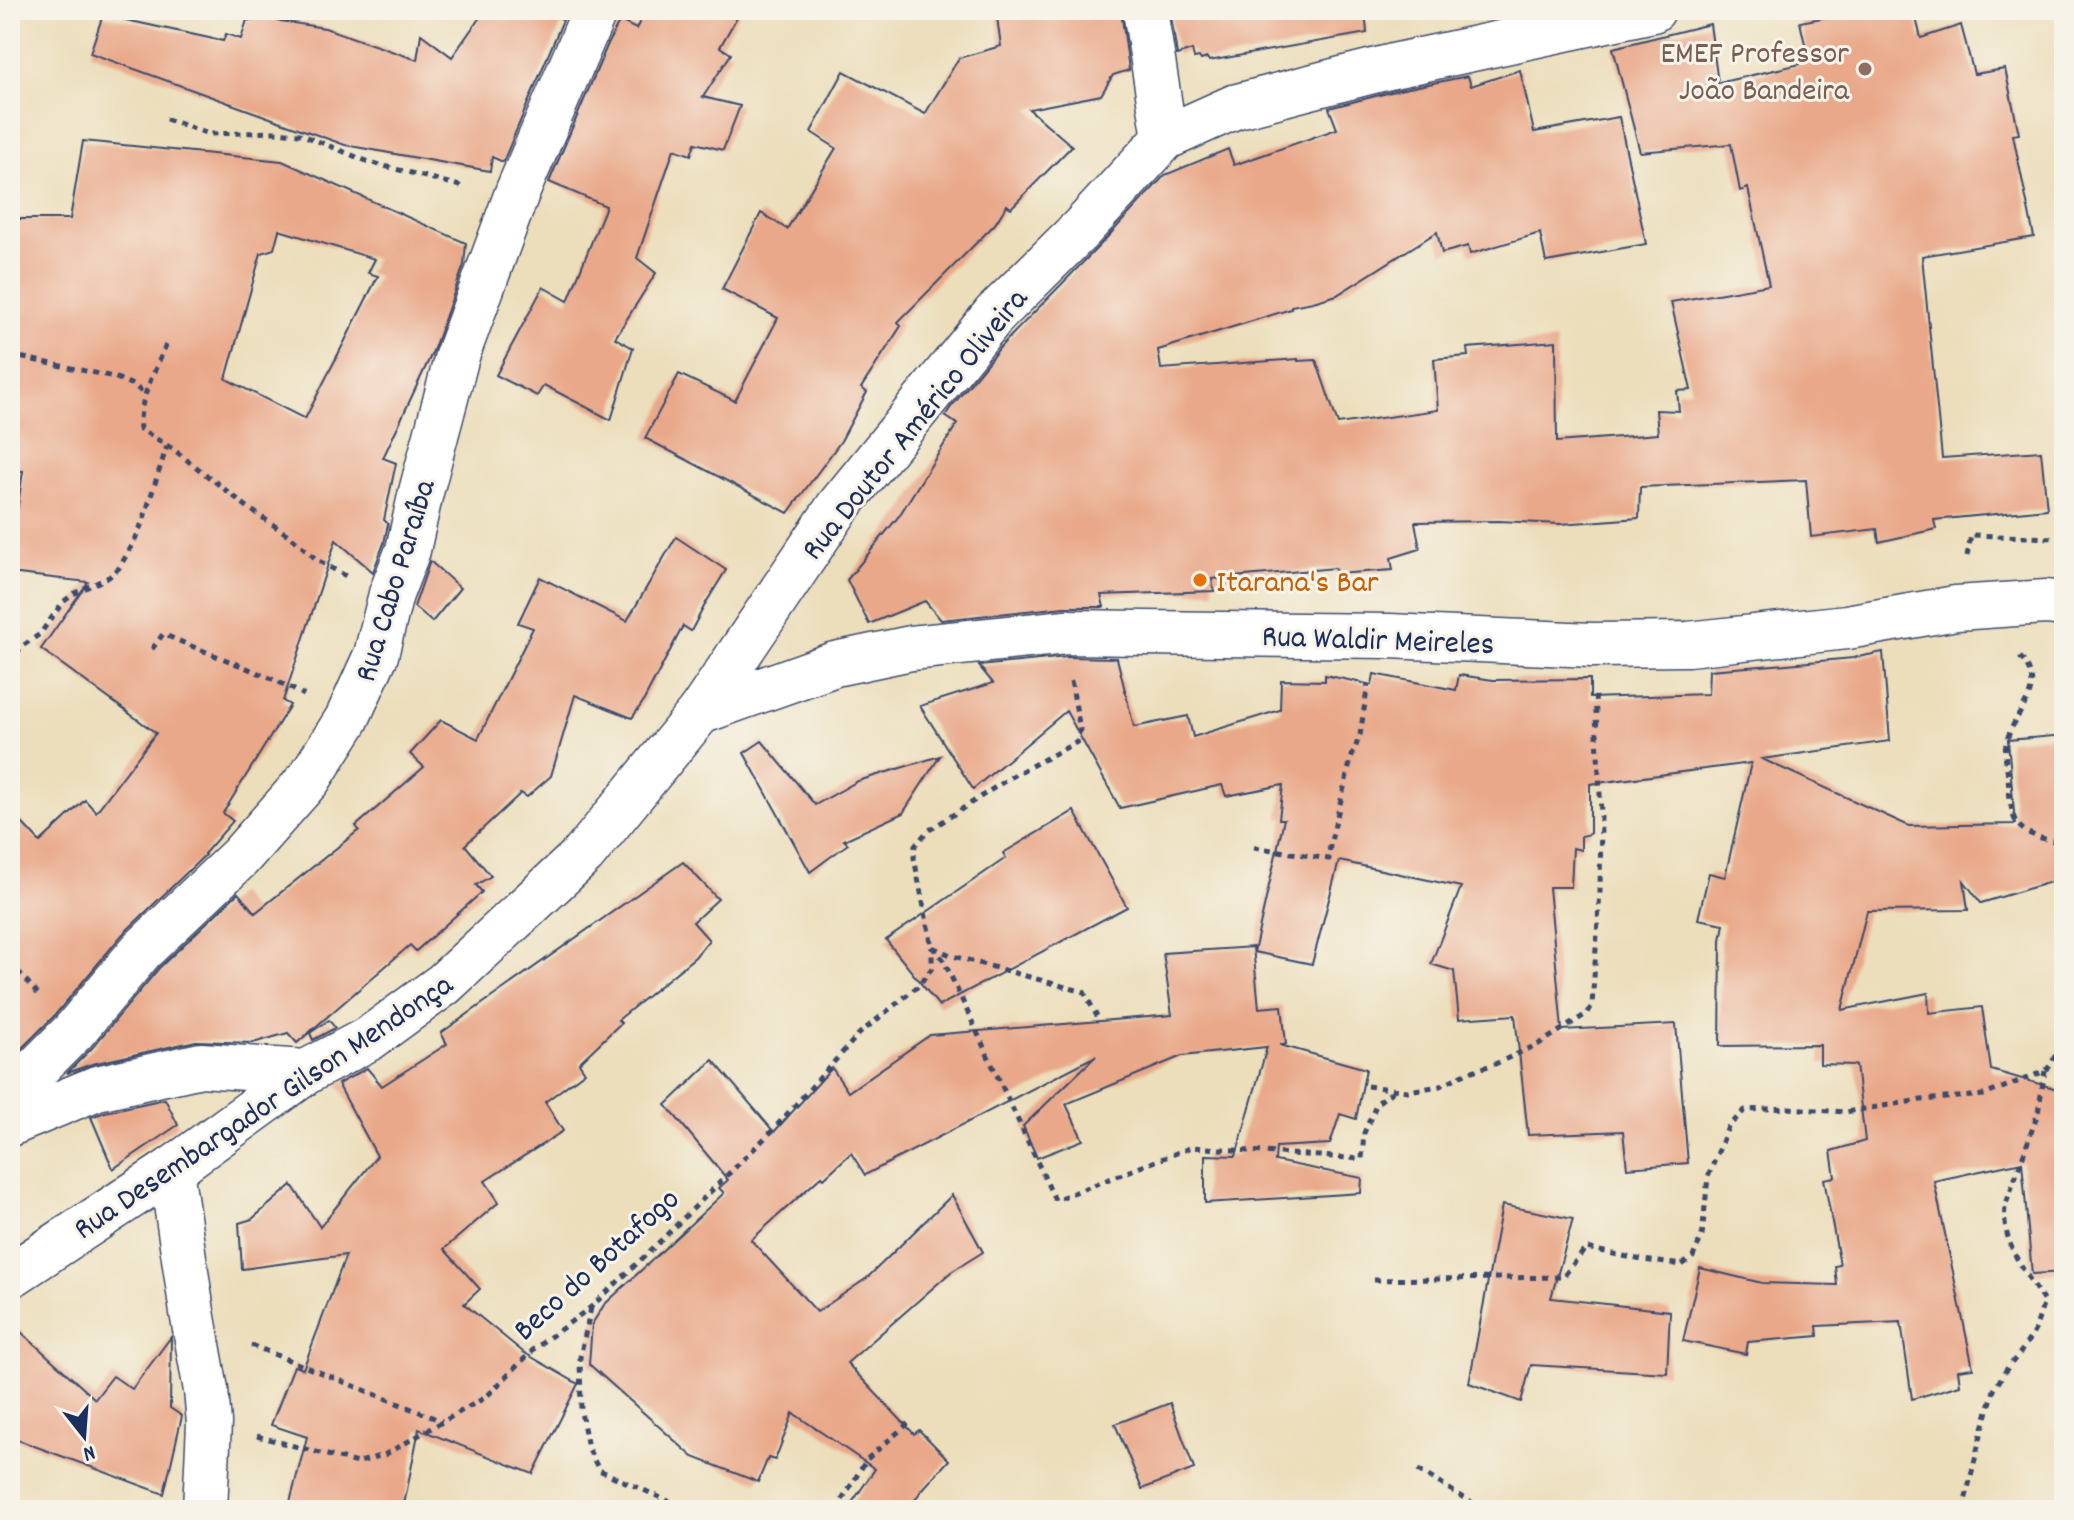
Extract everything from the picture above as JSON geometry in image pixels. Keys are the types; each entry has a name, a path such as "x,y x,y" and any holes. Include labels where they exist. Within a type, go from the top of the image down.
{"street":[{"name":"Rua Cabo Paraíba","path":"10,1095 73,1032 141,951 260,835 309,779 347,719 376,655 391,594 408,550 457,356 517,193 595,10"},
{"path":"1145,10 1165,138"},
{"name":"Rua Doutor Américo Oliveira","path":"700,712 838,507 994,315 1082,228 1165,138 1234,107 1310,87 1653,10"},
{"name":"Rua Waldir Meireles","path":"700,712 835,664 911,648 1066,632 1373,636 1592,645 1688,644 1847,627 1956,608 2046,602 2064,604"},
{"name":"Rua Desembargador Gilson Mendonça","path":"10,1276 171,1170 306,1072 370,1038 444,984 584,854 700,712"},
{"path":"10,1124 97,1088 201,1065 306,1072"},
{"path":"171,1170 206,1390 209,1423 205,1510"}],"path":[{"path":"166,119 209,134 300,134 392,169 472,189 517,193"},
{"path":"166,345 145,395 139,418 140,429 294,539 317,560 338,573 391,594"},
{"path":"10,355 114,377 135,386 145,395"},
{"path":"10,664 21,647 40,634 53,614 75,593 109,577 119,568 143,521 167,446"},
{"path":"1066,632 1068,663 1080,729 1077,742 1014,775 928,831 915,845 914,858 932,947 943,959 1055,1200 1192,1147 1362,1159 1364,1133 1377,1103 1396,1089"},
{"path":"152,649 163,634 206,653 224,657 347,719"},
{"path":"1254,847 1329,859 1351,759 1360,735 1373,636"},
{"path":"1367,1086 1408,1091 1440,1086 1539,1044 1588,1013 1592,1005 1600,892 1601,814 1592,645"},
{"path":"2022,658 2032,673 2033,686 2007,740 2010,795 2015,821 2027,832 2064,843"},
{"path":"932,947 953,956 1084,992 1097,1016"},
{"name":"Beco do Botafogo","path":"209,1423 357,1463 386,1454 486,1397 535,1348 591,1307 771,1132 859,1034 917,987 932,968 932,947"},
{"path":"1374,1280 1563,1277 1586,1248 1682,1265 1693,1257 1702,1236 1708,1177 1728,1127 1745,1110 1788,1108 1845,1112 1921,1100 1984,1095 2045,1071 2064,1044"},
{"path":"1963,1510 1994,1390 2035,1330 2044,1302 2012,1250 2004,1220 2005,1207 2038,1113 2045,1071"},
{"path":"591,1307 580,1357 581,1412 588,1448 599,1470 688,1510"},
{"path":"192,1312 238,1340 443,1422"},
{"path":"836,1510 867,1459 911,1421"},
{"path":"1418,1470 1484,1510"}],"building":[{"path":"485,10 549,10 563,20 503,162 492,157 490,171 345,145 90,53 103,15 223,41 226,34 241,39 247,20 254,21 255,17 325,28 417,60 421,34 452,57"},
{"path":"646,10 741,10 720,47 731,54 703,97 740,106 723,150 695,143 691,155 674,149 637,258 656,273 615,338 633,348 611,420 544,385 537,396 496,375 543,287 568,301 606,206 549,182 620,21 636,29"},
{"path":"996,10 1121,10 1129,70 1113,75 1101,95 1029,109 1072,146 1011,208 1007,205 995,224 898,322 901,326 861,388 867,392 841,441 788,513 645,438 679,374 735,401 778,318 722,289 761,213 787,229 836,148 811,132 844,71 925,114 959,58 1001,46"},
{"path":"1170,10 1365,10 1367,33 1209,61 1207,58 1194,58 1192,50 1177,55"},
{"path":"1864,10 1914,10 1921,38 1961,25 1974,74 2005,69 2019,134 2013,135 2034,237 1922,256 1942,458 2041,451 2047,509 1934,520 1936,529 1879,542 1877,529 1811,537 1806,480 1640,487 1639,518 1561,524 1415,522 1420,549 1391,558 1393,570 1336,574 1335,568 1212,579 1214,591 1101,595 1104,607 1064,607 941,620 925,601 869,624 847,580 899,516 957,424 945,416 1001,346 1165,175 1228,149 1234,165 1337,129 1329,108 1399,90 1468,76 1471,86 1520,70 1534,132 1619,117 1646,244 1546,262 1540,233 1470,254 1468,246 1442,253 1437,232 1337,295 1291,306 1291,309 1158,350 1161,369 1316,360 1338,424 1438,410 1434,359 1468,356 1467,348 1556,341 1557,442 1658,434 1656,410 1679,411 1677,391 1691,390 1671,302 1769,285 1748,188 1740,191 1731,144 1640,152 1613,48 1710,24 1718,83 1809,62 1800,22"},
{"path":"83,141 282,161 466,243 464,265 433,351 383,458 396,463 384,520 388,524 384,543 373,572 336,540 283,701 290,705 223,813 233,821 205,855 122,935 55,1015 10,1060 10,810 40,842 85,800 96,812 156,733 41,649 88,582 10,573 23,471 10,470 11,374 20,323 10,323 10,219 70,219","holes":["279,230 375,259 368,273 378,276 305,419 226,379 261,253 274,249"]},
{"path":"676,537 726,570 691,631 683,626 632,718 575,695 551,776 527,797 521,793 465,845 491,876 476,885 482,892 416,951 410,945 297,1043 288,1033 253,1043 196,1041 92,1064 67,1073 159,968 238,893 255,913 359,830 356,826 424,767 410,754 441,720 478,739 533,628 518,623 540,577 627,621"},
{"path":"430,561 460,588 432,622 414,607"},
{"path":"1883,652 1890,741 1762,759 1909,826 2015,824 2008,740 2064,735 2064,878 1981,903 1964,881 1968,910 1867,911 1842,1010 1928,993 1929,1013 1982,1007 1991,1070 2064,1091 2064,1272 2032,1274 2022,1162 1934,1181 1973,1368 1958,1370 1960,1385 1912,1399 1901,1322 1817,1326 1818,1336 1748,1342 1746,1354 1683,1341 1700,1268 1762,1283 1837,1285 1835,1266 1840,1265 1824,1179 1835,1177 1831,1151 1865,1141 1856,1065 1820,1064 1820,1045 1720,1046 1721,940 1724,924 1698,919 1709,873 1725,877 1751,763 1590,784 1590,834 1581,836 1581,850 1573,848 1571,887 1549,887 1562,1030 1676,1024 1688,1163 1627,1168 1623,1131 1528,1135 1515,1015 1459,1019 1454,971 1431,964 1461,887 1339,861 1312,964 1254,952 1284,819 1279,819 1283,785 1226,796 1222,785 1120,808 1066,711 973,789 920,706 993,683 979,666 1067,657 1117,658 1134,727 1188,716 1193,737 1280,710 1281,680 1325,681 1325,675 1372,685 1374,674 1456,690 1459,675 1493,680 1590,679 1590,698 1708,694 1709,670 1853,658"},
{"path":"762,741 815,805 858,781 940,756 903,813 844,840 848,844 810,872 744,753"},
{"path":"1074,811 1127,907 939,1006 886,940 1006,858 1003,853"},
{"path":"683,862 718,899 693,922 709,940 695,957 618,1020 621,1023 579,1063 585,1072 545,1102 563,1131 485,1181 499,1202 444,1249 480,1289 464,1304 523,1352 578,1384 533,1474 419,1429 403,1510 288,1510 307,1437 271,1425 294,1366 303,1369 346,1255 242,1269 239,1223 252,1219 292,1185 320,1227 377,1156 338,1084 367,1068 382,1086 447,1044 441,1033"},
{"path":"1253,947 1259,1008 1282,1006 1286,1044 1280,1045 1366,1069 1356,1119 1340,1114 1330,1144 1276,1147 1275,1161 1362,1178 1361,1193 1205,1203 1205,1155 1236,1156 1267,1047 1182,1056 1066,1104 1083,1140 1037,1158 1023,1126 1096,1056 865,1175 851,1153 751,1240 817,1312 867,1278 952,1195 983,1252 951,1272 847,1363 914,1434 919,1430 949,1460 908,1510 847,1510 875,1469 793,1413 775,1460 768,1458 758,1482 693,1457 589,1364 592,1324 604,1305 724,1193 719,1188 728,1180 666,1105 713,1060 774,1132 832,1068 848,1092 930,1035 1172,1015 1163,953"},
{"path":"329,1020 335,1028 313,1040 310,1033"},
{"path":"165,1099 178,1125 113,1169 91,1117"},
{"path":"1502,1205 1573,1219 1551,1298 1670,1311 1667,1373 1531,1365 1521,1402 1469,1383"},
{"path":"10,1322 95,1399 113,1376 132,1389 171,1337 170,1408 182,1416 164,1494 10,1437"},
{"path":"1170,1403 1194,1469 1142,1489 1115,1424"}],"place":[{"name":"EMEF Professor João Bandeira","path":"1865,69"},
{"name":"Itarana's Bar","path":"1200,580"}]}
